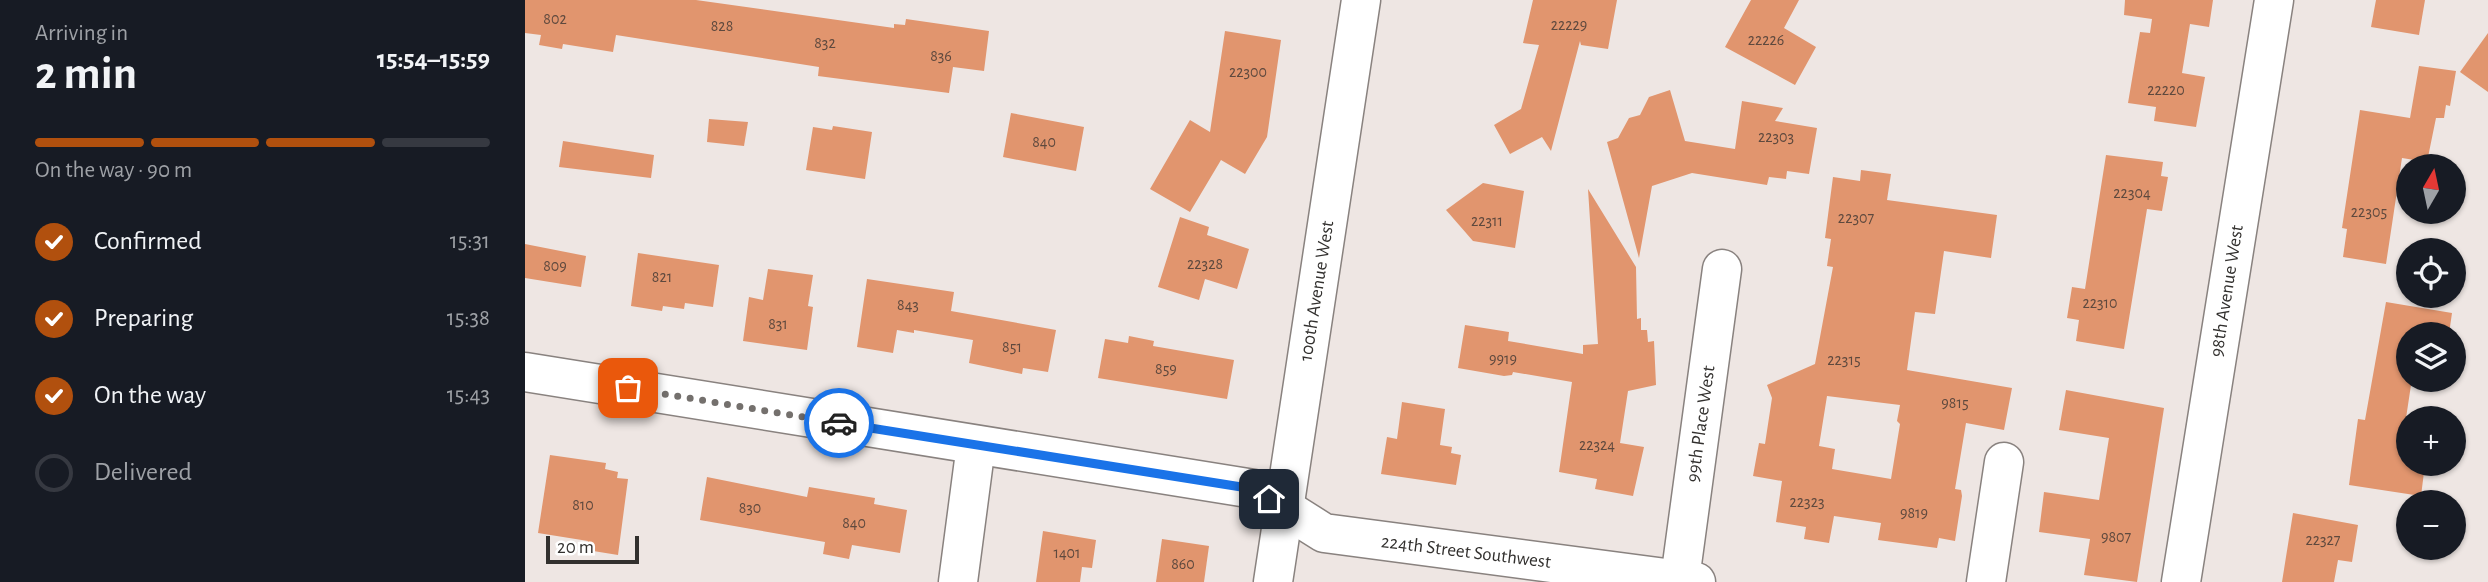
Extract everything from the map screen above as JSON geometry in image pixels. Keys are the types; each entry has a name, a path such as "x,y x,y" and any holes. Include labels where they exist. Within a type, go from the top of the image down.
{"street":[{"name":"100th Avenue West","path":"1273,582 1361,0"},
{"name":"98th Avenue West","path":"2181,582 2274,0"},
{"name":"99th Place West","path":"1688,581 1722,269"},
{"name":"224th Street Southwest","path":"525,372 1254,489 1324,533 1688,581"},
{"path":"958,582 976,445"},
{"path":"1986,582 2004,462"}],"building":[{"path":"525,0 696,0 894,28 894,24 905,25 906,19 989,31 984,71 953,67 949,93 818,76 819,67 616,35 613,52 563,44 562,49 539,45 541,35 525,33"},
{"path":"1533,0 1617,0 1608,49 1581,45 1580,41 1551,151 1542,137 1510,154 1494,125 1521,109 1539,45 1523,43"},
{"path":"1751,0 1799,0 1784,28 1816,47 1795,85 1725,47"},
{"path":"2125,0 2213,0 2209,27 2190,24 2182,73 2205,77 2196,127 2154,121 2156,107 2128,103 2140,32 2150,33 2152,19 2124,15"},
{"path":"2376,0 2425,0 2419,35 2371,27"},
{"path":"1225,31 1281,40 1267,137 1245,174 1221,160 1190,212 1150,189 1190,120 1210,132"},
{"path":"2488,33 2488,92 2460,72"},
{"path":"2419,66 2456,71 2450,106 2446,105 2444,118 2436,118 2429,154 2396,154 2396,198 2386,264 2343,257 2347,229 2342,228 2360,110 2410,118"},
{"path":"1670,90 1685,141 1735,149 1742,101 1783,108 1775,121 1817,128 1809,174 1787,171 1786,179 1769,177 1767,185 1692,173 1652,186 1639,258 1607,142 1618,138 1629,118 1640,115 1649,97"},
{"path":"1011,113 1084,127 1076,171 1003,157"},
{"path":"709,119 748,122 744,146 707,142"},
{"path":"833,126 872,132 865,179 806,170 813,127 832,130"},
{"path":"563,141 654,155 651,178 559,167"},
{"path":"2106,155 2163,162 2161,176 2168,177 2162,211 2147,209 2124,349 2076,341 2079,320 2067,318 2072,287 2085,289"},
{"path":"1861,170 1891,174 1887,200 1997,215 1991,258 1944,251 1935,314 1915,312 1907,370 2012,388 2004,430 1966,423 1955,489 1961,490 1962,496 1955,541 1939,538 1937,548 1878,540 1881,523 1834,516 1829,543 1804,539 1806,527 1776,522 1782,481 1753,476 1759,443 1765,444 1772,398 1767,385 1815,364 1833,267 1827,266 1831,239 1825,238 1833,177 1860,181","holes":["1827,396 1900,405 1897,421 1900,424 1891,479 1832,469 1835,449 1819,446"]},
{"path":"1483,183 1524,191 1515,248 1473,241 1446,210"},
{"path":"1588,189 1636,267 1637,319 1641,318 1641,330 1647,330 1648,342 1654,341 1656,385 1628,391 1620,443 1644,447 1633,496 1595,489 1597,479 1559,472 1572,382 1513,372 1512,375 1504,376 1458,368 1465,325 1509,332 1508,341 1583,354 1583,345 1598,344"},
{"path":"1180,217 1209,227 1207,235 1249,249 1237,289 1205,279 1199,300 1158,287"},
{"path":"525,244 586,256 581,287 525,278"},
{"path":"638,253 719,265 713,307 685,303 684,309 663,306 662,311 631,306"},
{"path":"768,269 813,275 808,306 813,307 807,350 743,341 749,297 763,300"},
{"path":"867,279 954,292 951,311 1056,330 1048,372 1023,368 1022,374 969,363 973,340 914,330 914,333 897,330 893,353 857,347"},
{"path":"2386,302 2396,304 2396,308 2422,308 2452,313 2451,322 2396,322 2396,392 2410,392 2408,406 2396,406 2396,476 2424,476 2422,490 2396,490 2396,492 2349,485 2358,419 2365,420"},
{"path":"1129,336 1154,341 1153,346 1234,360 1227,399 1098,378 1105,339 1128,343"},
{"path":"2066,390 2164,408 2137,582 2084,575 2090,539 2039,532 2044,492 2099,500 2109,438 2059,430"},
{"path":"1402,402 1445,409 1440,445 1452,447 1451,453 1461,455 1456,485 1381,474 1387,437 1397,439"},
{"path":"550,455 606,463 605,469 618,472 617,478 628,479 618,555 587,550 588,541 538,533"},
{"path":"707,477 807,497 809,487 875,498 874,504 907,510 900,553 852,545 849,559 823,554 825,542 700,520"},
{"path":"2293,513 2358,525 2352,562 2338,560 2334,582 2282,582"},
{"path":"1043,531 1096,540 1092,568 1082,567 1080,582 1036,582"},
{"path":"1162,539 1209,546 1204,582 1156,582"}],"way so far":[{"path":"628,388 839,423"}],"route":[{"path":"839,423 1254,489 1269,499"}]}
